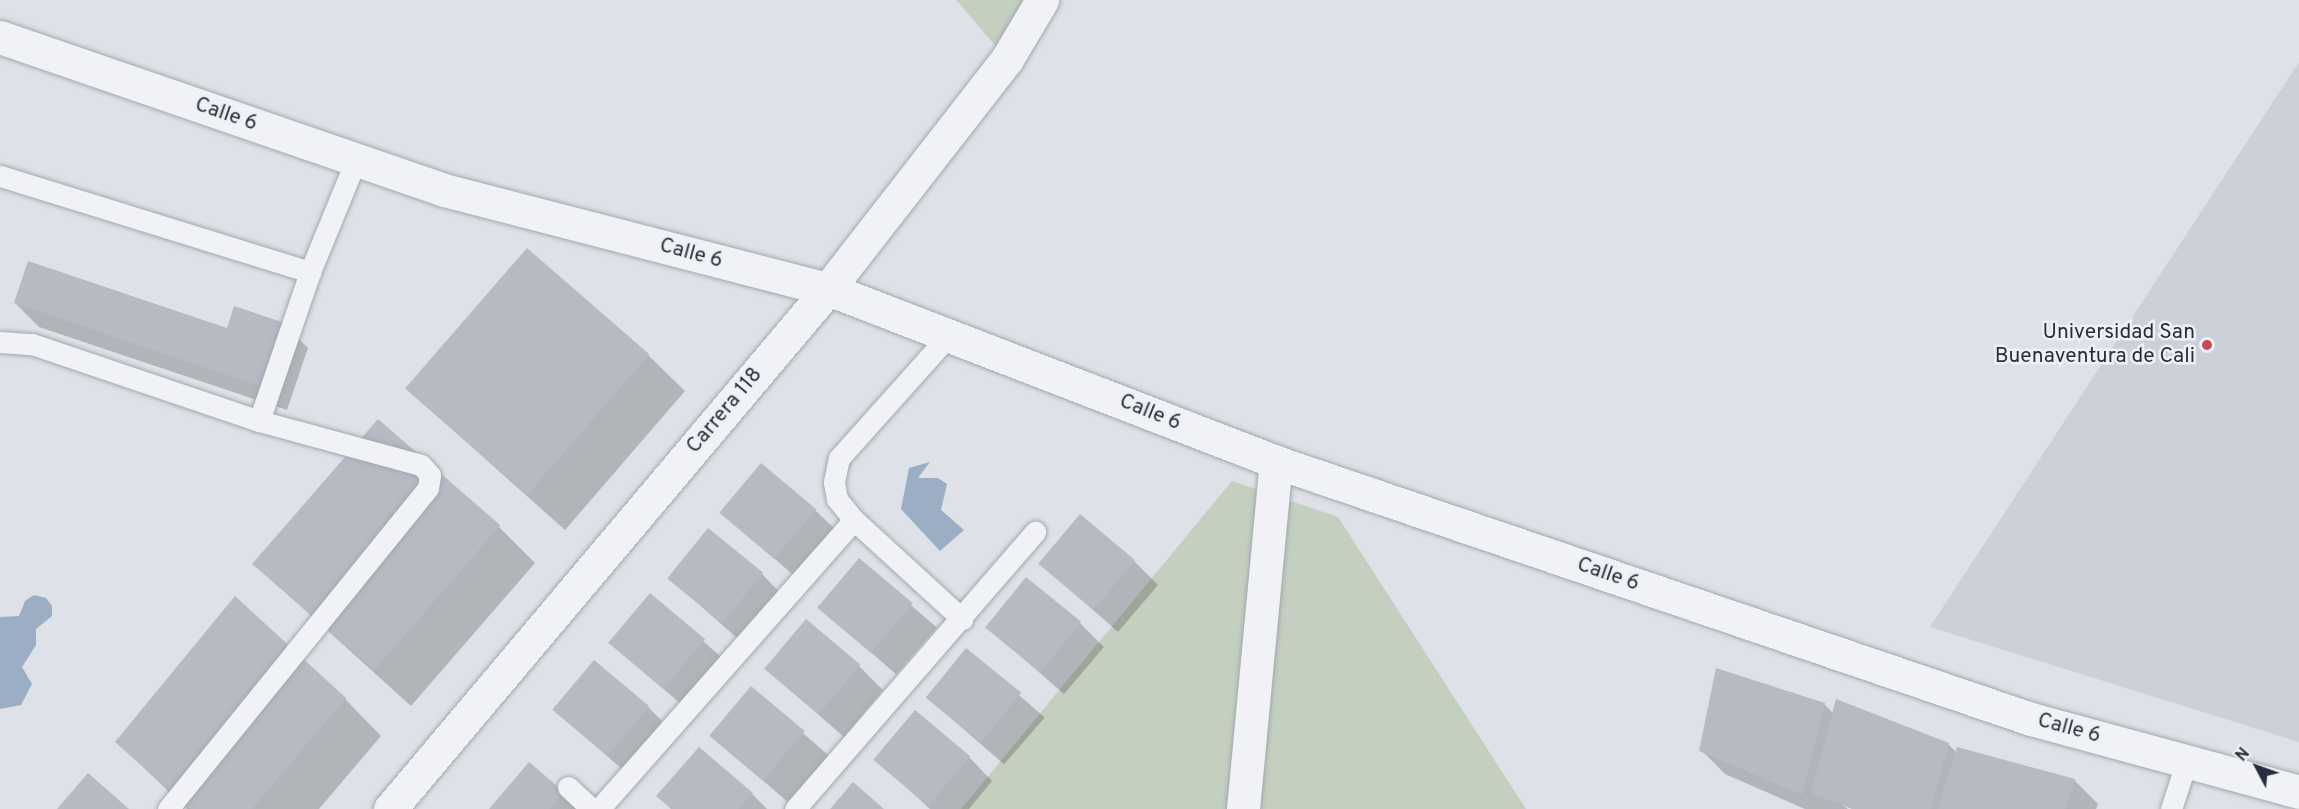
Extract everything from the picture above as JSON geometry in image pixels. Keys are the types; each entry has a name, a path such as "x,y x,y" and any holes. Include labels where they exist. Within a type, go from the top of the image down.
{"street":[{"name":"Carrera 118","path":"390,809 828,289 1007,60 1042,0"},
{"name":"Calle 6","path":"0,37 444,190 828,289 950,334 1276,462 2031,719 2299,792"},
{"path":"1243,809 1276,462"}],"lane":[{"path":"259,421 310,272 356,160"},
{"path":"0,176 310,272"},
{"path":"950,334 839,458 834,483 837,499 854,520 962,619"},
{"path":"0,342 32,344 259,421 421,465 430,475 428,489 168,809"},
{"path":"599,809 854,520"},
{"path":"795,809 1035,532"},
{"path":"2171,809 2187,760"},
{"path":"568,787 592,809"}],"shaded area":[{"name":"Universidad San Buenaventura de Cali","path":"2299,62 2299,742 1930,627"}],"green space":[{"path":"956,0 1042,0 1007,59"},
{"path":"1232,481 1338,517 1526,809 961,809"}],"water":[{"path":"930,462 918,478 938,478 947,484 941,510 964,530 940,551 901,509 909,468"},
{"path":"34,595 46,598 52,606 52,616 36,629 36,645 22,667 32,684 21,705 0,709 0,617 19,616 25,601"}],"building":[{"path":"527,248 649,354 527,495 405,388"},
{"path":"28,261 227,328 234,306 285,323 263,387 14,303"},
{"path":"378,419 500,525 374,670 252,564"},
{"path":"761,463 816,509 774,559 719,513"},
{"path":"1080,514 1135,560 1093,610 1038,564"},
{"path":"708,528 763,573 722,623 667,579"},
{"path":"859,558 913,603 871,653 817,608"},
{"path":"1026,577 1081,622 1040,672 985,628"},
{"path":"650,593 705,639 663,689 608,643"},
{"path":"235,596 346,698 252,809 190,809 115,742"},
{"path":"806,619 860,665 819,714 764,669"},
{"path":"966,648 1021,693 981,742 926,698"},
{"path":"594,660 649,706 607,756 552,710"},
{"path":"1716,668 1825,703 1802,795 1699,751"},
{"path":"751,686 805,731 763,781 709,736"},
{"path":"1836,699 1949,743 1931,809 1852,809 1811,793"},
{"path":"915,710 970,756 928,806 873,760"},
{"path":"699,747 753,793 739,809 672,809 656,796"},
{"path":"1957,747 2075,779 2065,809 1938,809"},
{"path":"529,762 564,792 550,809 489,809"},
{"path":"88,773 129,809 57,809"},
{"path":"853,782 884,809 830,809"}],"place":[{"name":"Universidad San Buenaventura de Cali","path":"2207,345"}]}
